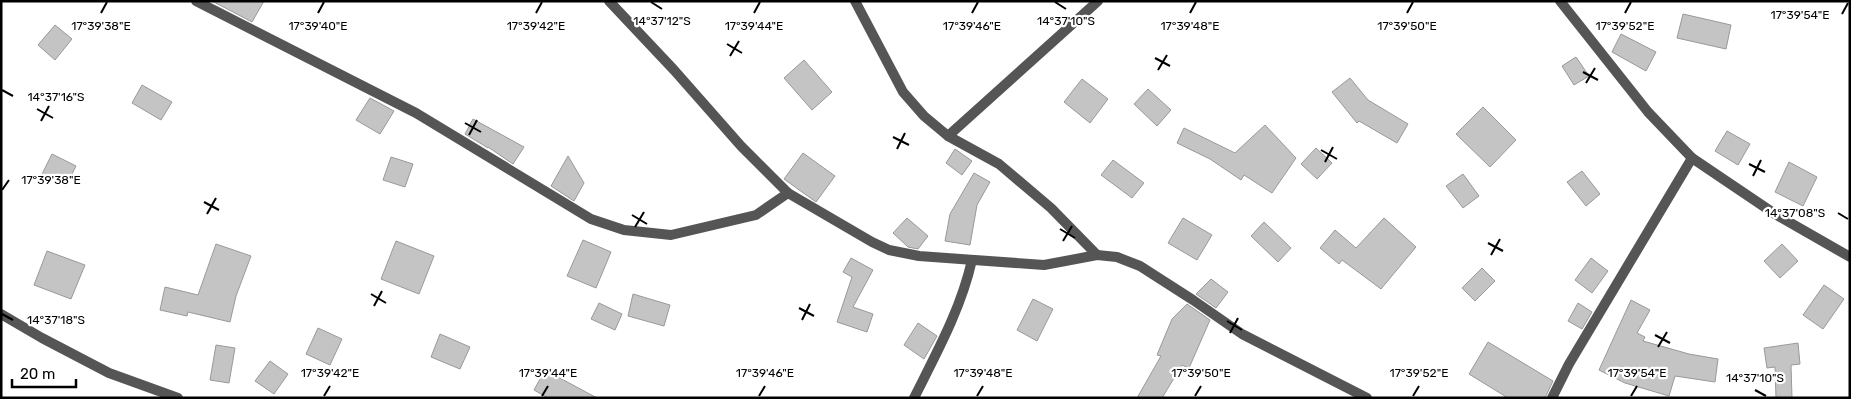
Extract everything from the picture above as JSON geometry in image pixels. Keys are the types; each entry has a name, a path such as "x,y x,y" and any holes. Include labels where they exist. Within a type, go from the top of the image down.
{"street":[{"path":"196,1 416,113 591,219 624,230 671,235 756,215 788,193"},
{"path":"609,1 674,70 741,146 788,193 889,250 919,256 1044,265 1097,255 1117,257 1140,266 1242,334 1367,398"},
{"path":"855,1 903,92 924,116 948,136 1000,164 1051,208 1097,255"},
{"path":"948,136 1098,1"},
{"path":"1560,1 1648,112 1692,158 1776,214 1850,257"},
{"path":"1552,398 1569,364 1692,158"},
{"path":"914,398 942,343 967,283 972,260"},
{"path":"1,314 109,373 178,398"}],"building":[{"path":"212,1 264,1 252,22"},
{"path":"1683,14 1731,25 1726,49 1677,38"},
{"path":"55,25 72,39 55,60 38,45"},
{"path":"1621,34 1656,52 1646,71 1612,52"},
{"path":"1576,57 1589,76 1574,85 1562,66"},
{"path":"804,60 832,92 812,110 784,78"},
{"path":"1350,78 1368,100 1408,124 1397,143 1359,121 1357,123 1332,92"},
{"path":"1082,79 1108,99 1090,123 1064,102"},
{"path":"142,85 172,102 161,120 132,103"},
{"path":"1148,89 1171,110 1157,126 1134,104"},
{"path":"370,98 394,111 380,134 356,120"},
{"path":"1483,107 1516,140 1490,167 1456,134"},
{"path":"473,119 524,147 513,164 465,134"},
{"path":"1265,125 1296,158 1272,193 1244,175 1241,180 1210,159 1177,143 1184,128 1235,153"},
{"path":"1727,131 1750,144 1738,165 1715,151"},
{"path":"1316,148 1332,163 1317,179 1301,164"},
{"path":"955,149 972,161 962,175 946,163"},
{"path":"803,153 835,176 816,202 784,179"},
{"path":"52,154 76,166 66,186 42,174"},
{"path":"568,156 584,183 574,201 551,186"},
{"path":"391,157 413,164 405,187 383,180"},
{"path":"1113,160 1144,183 1132,198 1101,175"},
{"path":"1789,162 1817,177 1803,206 1775,192"},
{"path":"1582,171 1600,194 1586,206 1567,182"},
{"path":"974,173 990,182 977,205 970,245 945,241 950,214"},
{"path":"1463,174 1479,196 1463,208 1446,186"},
{"path":"907,218 928,236 918,249 908,247 893,233"},
{"path":"1183,218 1212,235 1197,260 1168,243"},
{"path":"1384,218 1416,247 1381,289 1342,260 1339,264 1320,248 1335,230 1356,248"},
{"path":"1264,222 1291,248 1278,262 1251,236"},
{"path":"583,240 611,252 596,288 567,276"},
{"path":"396,241 434,256 419,294 381,279"},
{"path":"216,244 251,256 236,296 230,322 188,312 187,316 160,310 165,287 198,295"},
{"path":"1782,244 1798,261 1780,278 1764,261"},
{"path":"47,251 85,265 71,299 34,285"},
{"path":"851,258 873,270 853,307 873,314 867,332 837,322 852,277 843,272"},
{"path":"1591,258 1608,271 1592,293 1575,280"},
{"path":"1482,268 1495,281 1475,301 1462,288"},
{"path":"1211,279 1228,292 1216,308 1196,294"},
{"path":"1824,285 1844,299 1823,329 1803,315"},
{"path":"633,294 670,305 664,326 628,316"},
{"path":"1033,299 1053,309 1037,341 1017,330"},
{"path":"1631,300 1650,310 1637,333 1645,337 1643,341 1689,354 1718,359 1715,382 1675,376 1669,396 1625,383 1599,370"},
{"path":"599,303 622,314 615,330 591,319"},
{"path":"1578,303 1592,312 1582,329 1568,321"},
{"path":"1187,304 1210,320 1189,368 1182,365 1162,398 1137,398 1161,356 1157,355 1172,319"},
{"path":"918,323 937,336 924,359 904,345"},
{"path":"318,328 342,339 330,365 306,354"},
{"path":"440,334 470,347 460,369 431,357"},
{"path":"1488,342 1553,381 1545,398 1508,398 1469,374"},
{"path":"1798,343 1800,364 1791,365 1792,398 1776,398 1775,367 1767,368 1764,348"},
{"path":"216,345 235,348 229,383 210,380"},
{"path":"270,361 288,374 274,394 255,381"},
{"path":"545,370 597,398 548,398 534,390"}]}
